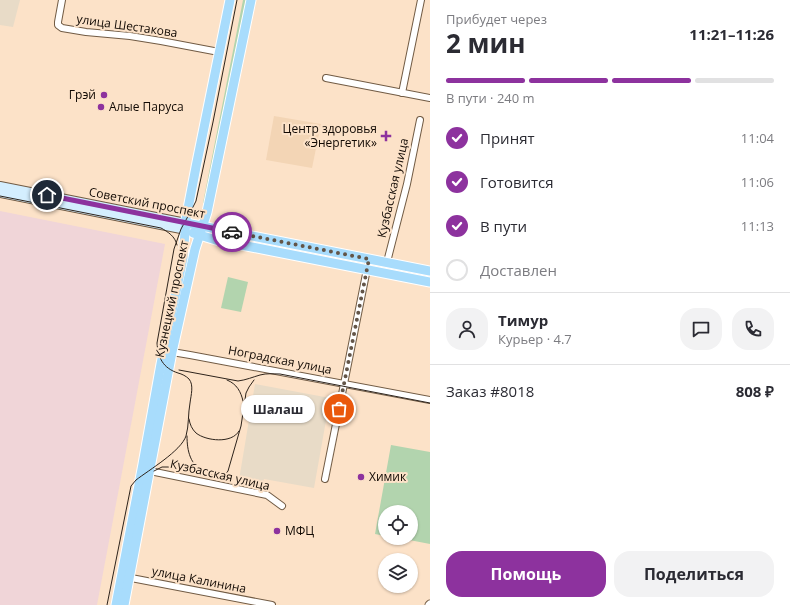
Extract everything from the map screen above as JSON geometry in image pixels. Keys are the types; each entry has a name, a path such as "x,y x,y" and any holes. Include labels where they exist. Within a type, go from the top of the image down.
{"main road":[{"name":"Кузнецкий проспект","path":"124,605 126,577 161,364 183,258 186,226 196,167 230,0"},
{"name":"Кузнецкий проспект","path":"116,605 126,577 150,471 172,352 200,230 207,212 251,0"},
{"name":"Советский проспект","path":"0,186 200,230 387,262 430,271"},
{"name":"Советский проспект","path":"0,193 153,223 186,226"},
{"name":"Советский проспект","path":"200,230 216,240 430,282"}],"street":[{"name":"улица Шестакова","path":"62,0 58,25 62,28 161,40 219,52"},
{"path":"402,93 421,0"},
{"path":"326,78 430,98"},
{"name":"Кузбасская улица","path":"387,262 407,184 420,120"},
{"path":"325,479 369,259"},
{"name":"Ноградская улица","path":"172,352 430,400"},
{"name":"Кузбасская улица","path":"150,471 267,495 282,506"},
{"name":"улица Калинина","path":"126,577 272,605"}],"shaded area":[{"path":"0,0 20,0 13,27 0,25"},
{"path":"274,116 321,124 312,168 266,160"},
{"path":"0,211 165,244 97,605 0,605"},
{"path":"255,384 330,398 314,488 264,479 262,485 239,480"}],"green space":[{"path":"243,0 246,0 206,204 203,203"},
{"path":"228,277 248,282 241,312 221,308"},
{"path":"391,445 430,452 430,544 418,542 418,505 380,505"},
{"path":"378,517 378,535 375,534"}],"tram line":[{"path":"107,605 131,486 136,480 178,448 183,442 187,432 192,390 191,381 185,376 173,371 162,362 157,343 174,249 181,229 196,201 237,0"},
{"path":"0,196 161,228 173,237 177,245"},
{"path":"179,370 238,381 263,374 280,374 430,403"},
{"path":"227,380 238,389 243,401"},
{"path":"154,471 162,467 168,467 219,476 226,474 241,426 246,393 254,380"},
{"path":"189,419 191,427 196,433 206,438 219,440 231,438 239,431"},
{"path":"187,436 190,457 196,466 205,473"}],"way so far":[{"path":"232,232 369,259 339,409"}],"place":[{"name":"Грэй","path":"104,95"},
{"name":"Алые Паруса","path":"101,107"},
{"name":"Центр здоровья «Энергетик»","path":"386,136"},
{"name":"Шалаш","path":"339,409"},
{"name":"Химик","path":"361,477"},
{"name":"МФЦ","path":"277,531"}],"route":[{"path":"47,195 232,232"}]}
